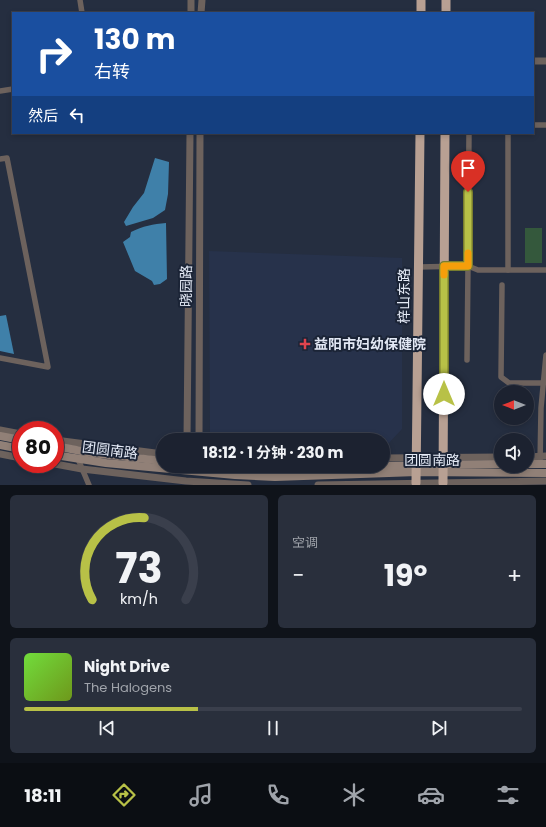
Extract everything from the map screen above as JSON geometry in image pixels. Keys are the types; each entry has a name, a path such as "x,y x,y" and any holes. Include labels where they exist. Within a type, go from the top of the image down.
{"highway":[{"path":"421,0 421,12"},
{"path":"446,0 446,12"},
{"name":"梓山东路","path":"416,483 420,134"},
{"path":"443,483 445,134"}],"main road":[{"path":"0,436 12,438"},
{"path":"0,445 12,447"},
{"name":"团圆南路","path":"64,448 92,453 156,460"},
{"name":"团圆南路","path":"64,457 156,466"},
{"name":"团圆南路","path":"390,466 494,464"},
{"name":"团圆南路","path":"236,473 275,477 351,475 417,465"},
{"name":"团圆南路","path":"443,465 546,472"}],"street":[{"path":"80,0 82,12"},
{"path":"191,0 191,12"},
{"path":"202,0 202,12"},
{"path":"534,61 546,61"},
{"path":"0,91 12,89"},
{"path":"534,125 546,125"},
{"name":"晓园路","path":"187,433 190,134"},
{"name":"晓园路","path":"199,433 200,134"},
{"path":"467,360 469,134"},
{"path":"508,134 508,270"},
{"path":"0,159 7,158 48,367 0,358"},
{"path":"418,267 468,266 478,270 546,270"},
{"path":"502,285 501,378 509,383 543,383"},
{"path":"543,460 543,383 546,355"},
{"path":"0,430 12,432"},
{"path":"64,441 156,453"},
{"path":"0,454 12,456"},
{"path":"443,465 494,458"},
{"path":"78,459 89,485"},
{"path":"390,459 417,465"},
{"path":"64,466 82,469 186,480 248,485"},
{"path":"186,480 187,473"},
{"path":"197,481 198,473"},
{"path":"351,475 351,484"},
{"path":"318,485 546,481"}],"shaded area":[{"name":"益阳市妇幼保健院","path":"209,251 402,258 402,429 390,442 390,433 210,433"}],"green space":[{"path":"525,228 542,228 542,263 525,263"}],"water":[{"path":"155,158 169,162 168,194 165,210 153,218 126,226 124,222 144,193"},
{"path":"166,223 167,279 160,284 154,285 152,281 135,271 123,242 130,237 131,232 135,230"},
{"path":"6,315 14,354 0,351 0,316"}],"slow traffic":[{"path":"444,275 444,266 468,266 468,253"}],"place":[{"name":"益阳市妇幼保健院","path":"305,344"}],"route":[{"path":"444,394 444,266 468,266 468,192"}]}
